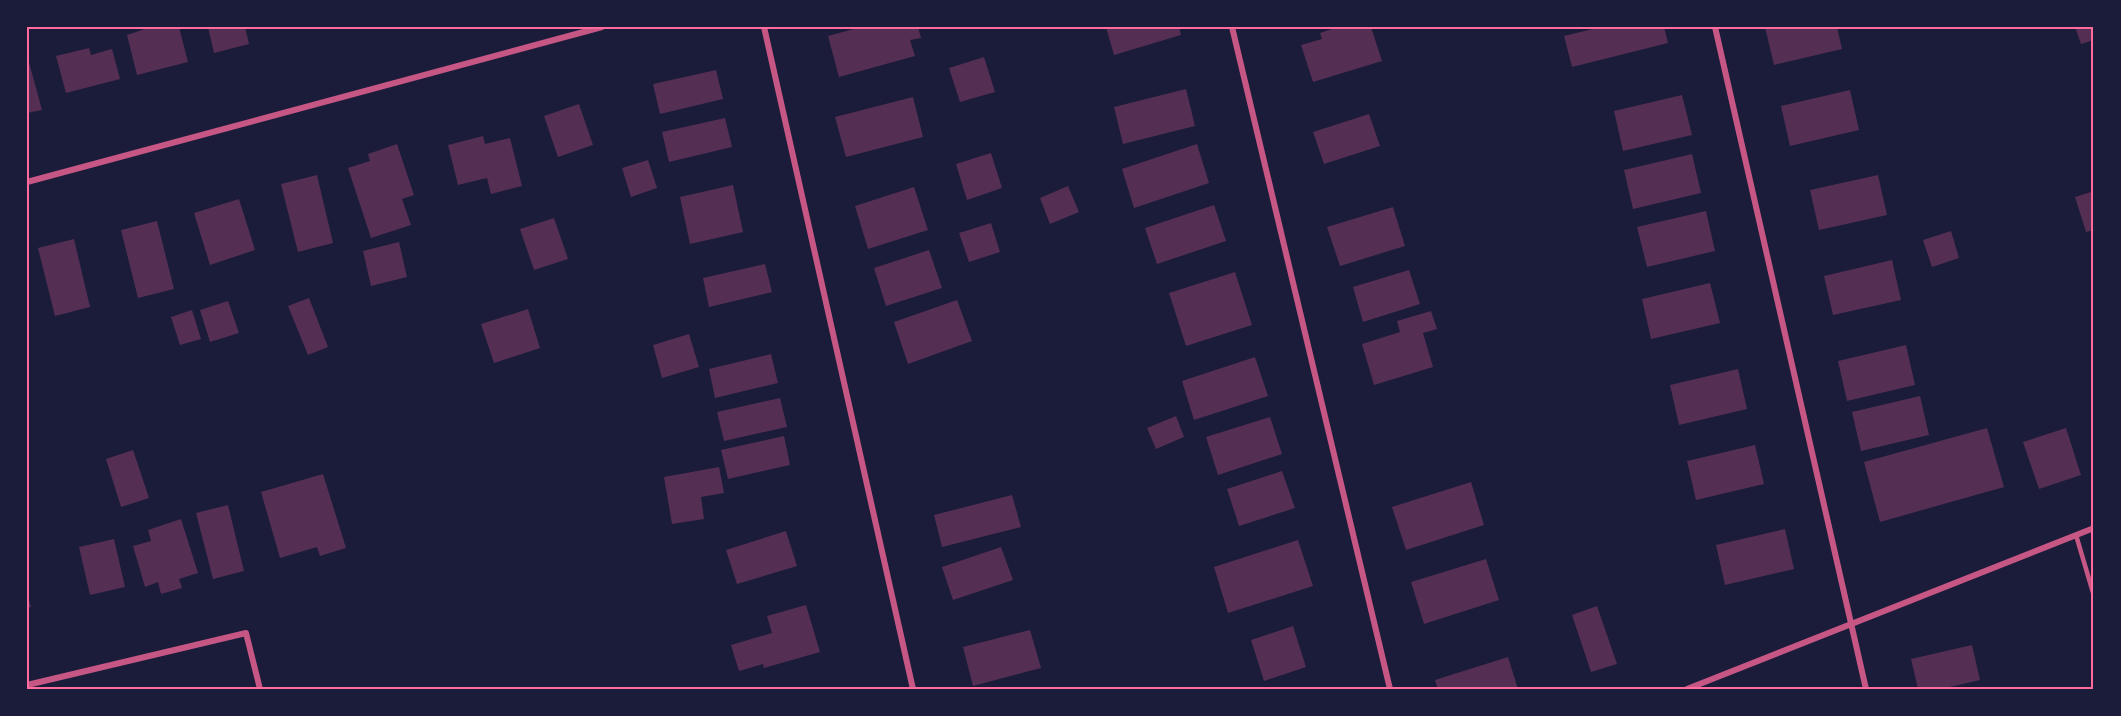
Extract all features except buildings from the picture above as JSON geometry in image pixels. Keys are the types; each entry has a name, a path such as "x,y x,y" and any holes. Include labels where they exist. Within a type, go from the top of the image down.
{"street":[{"path":"27,182 602,27"},
{"path":"764,27 912,689"},
{"path":"1232,27 1390,689"},
{"path":"1715,27 1866,689"},
{"path":"1687,689 2094,528"},
{"path":"27,685 246,633 260,689"}],"lane":[{"path":"2076,535 2094,596"}]}
